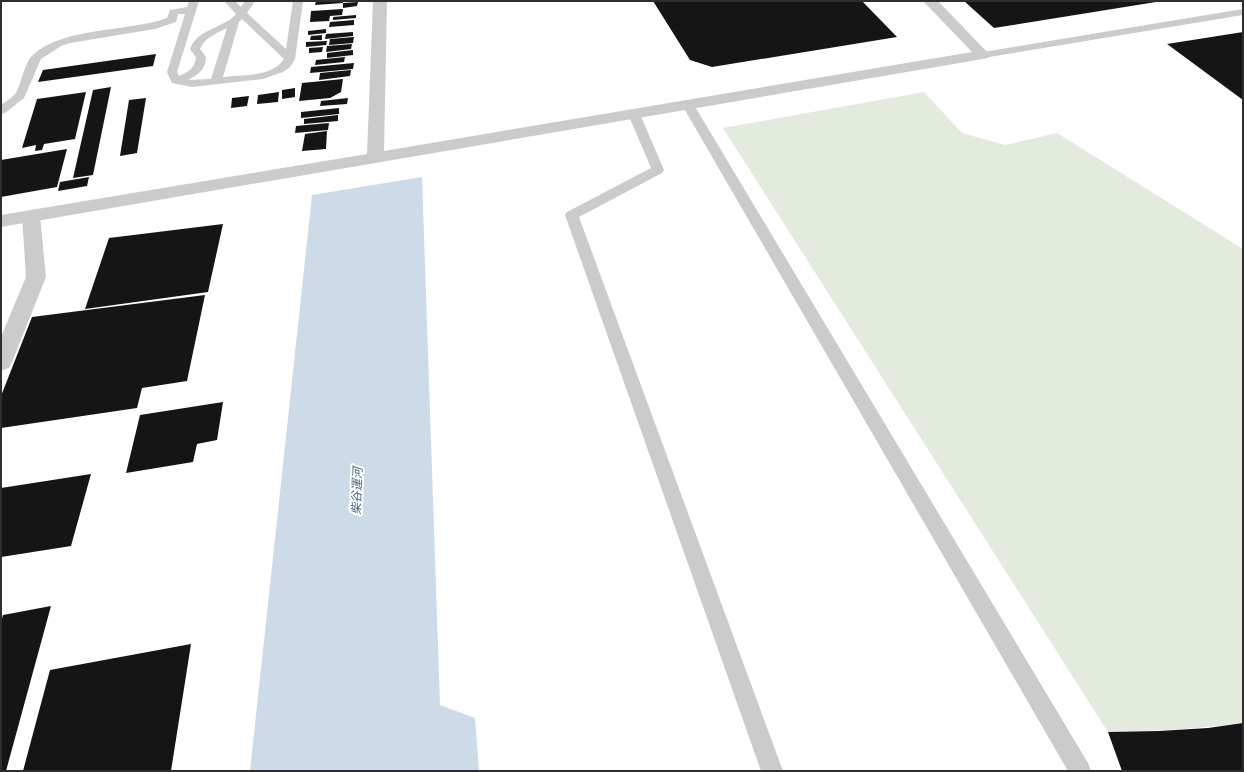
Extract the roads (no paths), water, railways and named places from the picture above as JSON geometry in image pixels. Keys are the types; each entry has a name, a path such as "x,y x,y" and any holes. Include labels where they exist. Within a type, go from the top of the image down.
{"street":[{"path":"375,157 380,1"},
{"path":"930,1 983,55"},
{"path":"1,221 983,55"},
{"path":"1,362 36,277 31,216"}],"lane":[{"path":"229,1 238,17 290,58"},
{"path":"216,81 238,17 250,1"},
{"path":"193,6 172,72 176,80 192,84 269,75 283,68 290,58 298,1"},
{"path":"1,111 20,96 36,57 57,44 68,40 155,26 172,20 174,12 193,6"},
{"path":"983,55 1243,12"},
{"path":"176,80 194,72 201,64 201,57 195,49 200,40 238,17"},
{"path":"688,105 1080,771"},
{"path":"634,114 658,170 572,215 772,771"}],"water":[{"name":"柴谷運河","path":"422,177 440,705 475,718 479,771 250,771 312,195"}]}
